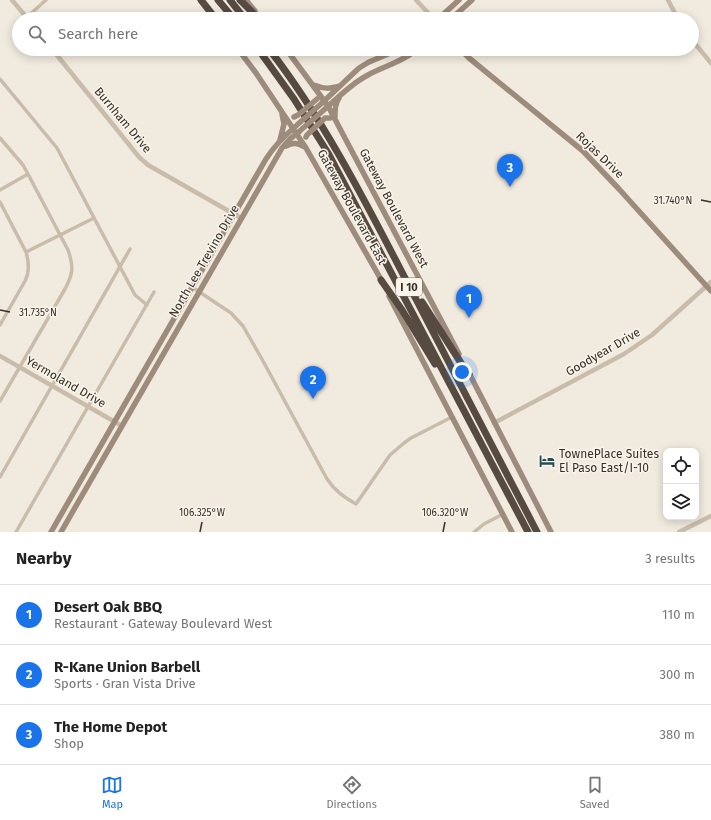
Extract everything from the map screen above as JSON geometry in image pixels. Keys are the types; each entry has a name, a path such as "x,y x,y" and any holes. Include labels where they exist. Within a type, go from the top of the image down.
{"highway":[{"path":"199,0 209,12"},
{"path":"218,0 228,12"},
{"path":"230,0 239,12"},
{"path":"240,0 253,12"},
{"name":"I 10","path":"263,56 294,99 328,153 528,532"},
{"name":"I 10","path":"274,56 291,78 334,146 384,238 537,532"},
{"path":"384,238 433,320 469,374"},
{"path":"381,280 402,310 429,355 448,379"}],"main road":[{"path":"246,0 255,12"},
{"path":"446,12 459,0"},
{"path":"459,12 472,0"},
{"name":"Gateway Boulevard East","path":"243,56 293,128 299,131 306,148 381,280 512,532"},
{"path":"282,111 294,117 321,101 317,91 291,56"},
{"name":"North Lee Trevino Drive","path":"51,532 266,158 280,140 321,101 365,65 385,56"},
{"name":"North Lee Trevino Drive","path":"60,532 282,148 299,131 356,82 368,74 406,56"},
{"name":"Rojas Drive","path":"467,56 583,151 709,284 711,290"},
{"path":"313,85 326,89 340,86"},
{"path":"306,148 307,135 325,118 333,119 336,103 344,92"},
{"name":"Gateway Boulevard West","path":"321,101 333,119 551,531"},
{"path":"280,140 284,124 282,111"},
{"path":"282,148 294,143 301,144 306,148"}],"street":[{"path":"12,0 22,12"},
{"path":"33,12 46,0"},
{"path":"416,0 427,12"},
{"path":"668,0 674,12"},
{"path":"699,48 711,63"},
{"name":"Burnham Drive","path":"58,56 139,157 148,165 241,218"},
{"path":"0,78 57,148 135,295 147,305"},
{"path":"0,138 23,165 72,260 70,278 65,289 0,401"},
{"path":"0,190 28,174"},
{"path":"0,202 29,260 27,276 0,325"},
{"path":"26,252 94,218"},
{"path":"0,477 130,249"},
{"name":"Goodyear Drive","path":"494,423 624,354 652,335 709,284"},
{"path":"192,288 223,307 240,322 263,361 327,479 342,496 356,504 390,455 409,440 452,417"},
{"path":"16,532 154,292"},
{"name":"Yermoland Drive","path":"0,356 122,426"},
{"path":"474,532 484,524 502,514"},
{"path":"679,532 711,516"}],"place":[{"name":"The Home Depot","path":"510,187"},
{"name":"Desert Oak BBQ","path":"469,318"},
{"name":"R-Kane Union Barbell","path":"313,399"},
{"name":"TownePlace Suites El Paso East/I-10","path":"547,461"}]}
